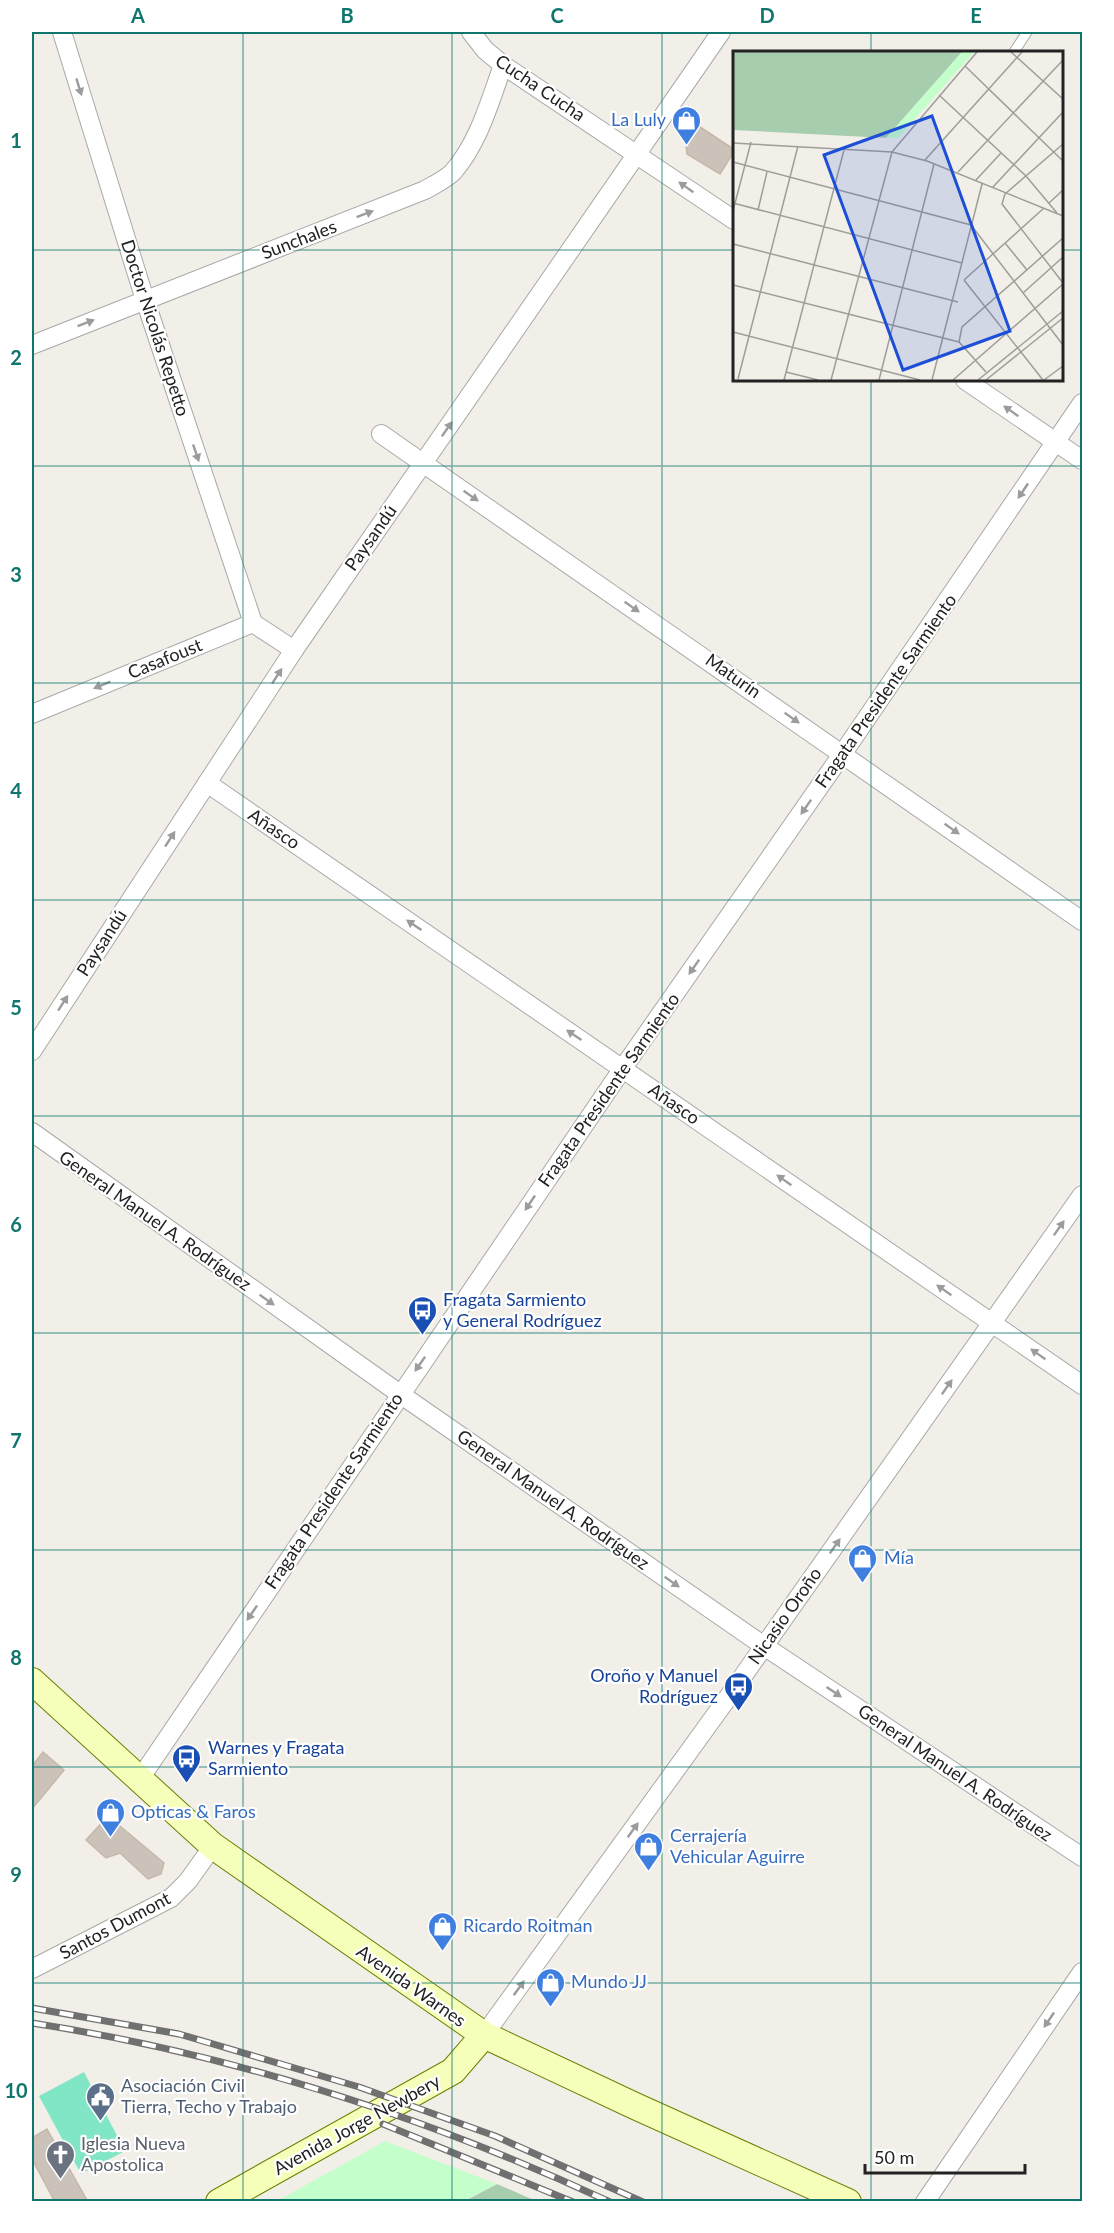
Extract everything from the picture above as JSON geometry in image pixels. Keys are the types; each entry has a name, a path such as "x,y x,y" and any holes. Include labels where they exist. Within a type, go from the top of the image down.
{"main road":[{"name":"Avenida Warnes","path":"32,1681 213,1846 484,2035 624,2102 848,2202"},
{"name":"Avenida Jorge Newbery","path":"219,2202 453,2071 484,2035"}],"street":[{"name":"Doctor Nicolás Repetto","path":"62,32 145,300 253,623"},
{"name":"Cucha Cucha","path":"471,32 485,50 503,65 733,219"},
{"name":"Paysandú","path":"32,1052 294,650 721,32"},
{"name":"Sunchales","path":"32,345 425,190 451,174 476,134 503,65"},
{"path":"966,381 1083,460"},
{"name":"Fragata Presidente Sarmiento","path":"139,1780 623,1068 1083,403"},
{"name":"Maturín","path":"381,434 1083,921"},
{"path":"253,623 294,650"},
{"name":"Casafoust","path":"32,714 253,623"},
{"name":"Añasco","path":"207,783 1083,1385"},
{"name":"General Manuel A. Rodríguez","path":"32,1132 51,1148 400,1394 764,1646 1083,1857"},
{"name":"Nicasio Oroño","path":"484,2035 764,1646 1083,1195"},
{"name":"Santos Dumont","path":"32,1969 171,1899 188,1881 213,1846"},
{"path":"925,2202 1083,1972"}],"lane":[{"path":"1015,51 1027,32"}],"green space":[{"path":"84,2072 125,2151 81,2174 39,2096"},
{"path":"385,2141 497,2184 463,2201 275,2202"},
{"path":"497,2184 536,2201 463,2202"}],"building":[{"path":"694,123 733,149 733,153 720,174 687,154 685,138"},
{"path":"43,1752 64,1770 32,1809 32,1766"},
{"path":"108,1816 164,1863 161,1874 148,1879 120,1853 106,1858 86,1840"},
{"name":"Iglesia Nueva Apostolica","path":"47,2129 88,2202 55,2202 32,2159 32,2138"}],"railway":[{"path":"32,2008 179,2034 359,2087 495,2136 643,2202"},
{"path":"32,2023 181,2052 327,2092 470,2143 610,2202"},
{"path":"383,2124 573,2202"}],"place":[{"name":"La Luly","path":"687,146"},
{"name":"Fragata Sarmiento y General Rodríguez","path":"422,1336"},
{"name":"Mía","path":"863,1584"},
{"name":"Oroño y Manuel Rodríguez","path":"739,1712"},
{"name":"Warnes y Fragata Sarmiento","path":"187,1784"},
{"name":"Opticas & Faros","path":"110,1838"},
{"name":"Cerrajería Vehicular Aguirre","path":"649,1872"},
{"name":"Ricardo Roitman","path":"442,1952"},
{"name":"Mundo JJ","path":"550,2008"},
{"name":"Asociación Civil Tierra, Techo y Trabajo","path":"100,2122"},
{"name":"Iglesia Nueva Apostolica","path":"60,2180"}]}
